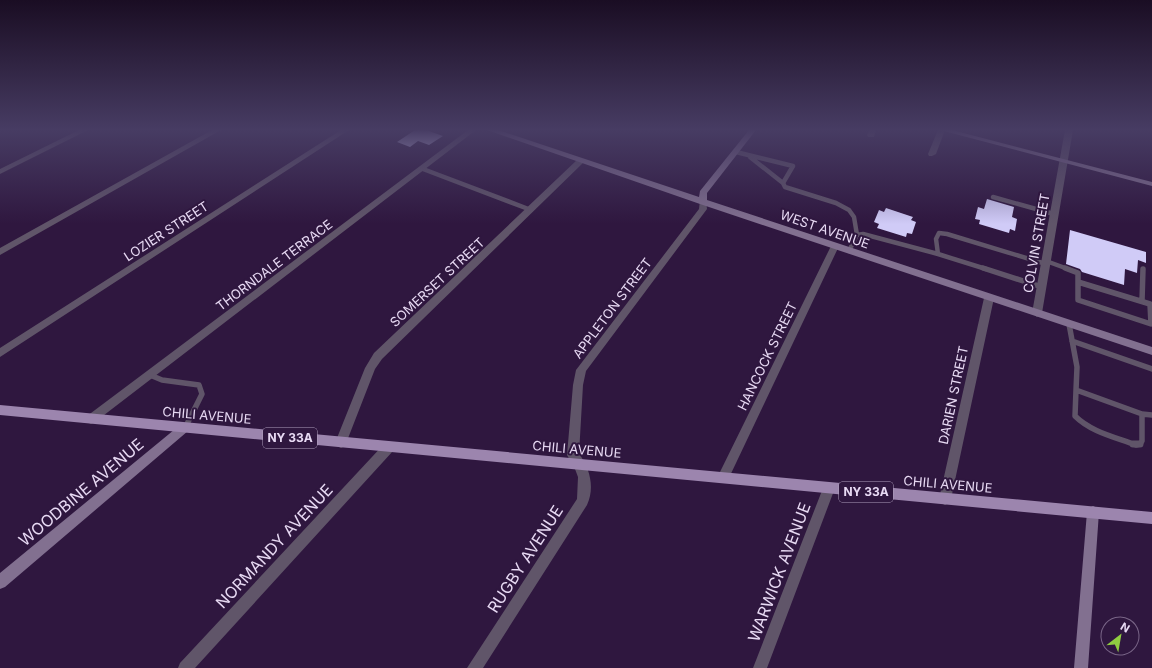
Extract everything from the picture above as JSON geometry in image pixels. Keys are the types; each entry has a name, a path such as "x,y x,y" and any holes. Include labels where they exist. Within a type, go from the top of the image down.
{"main road":[{"name":"WEST AVENUE","path":"582,161 1152,351"},
{"path":"702,202 702,193 728,161"},
{"path":"1064,161 1152,184"},
{"name":"CHILI AVENUE","path":"1,411 1152,518"},
{"name":"WOODBINE AVENUE","path":"0,582 184,428"},
{"path":"1081,668 1093,512"}],"street":[{"path":"0,172 22,161"},
{"path":"0,252 162,161"},
{"name":"LOZIER STREET","path":"0,353 298,161"},
{"name":"THORNDALE TERRACE","path":"91,419 433,161"},
{"name":"SOMERSET STREET","path":"341,443 370,368 378,356 581,161"},
{"name":"COLVIN STREET","path":"1037,313 1063,161"},
{"name":"APPLETON STREET","path":"580,464 573,455 578,385 581,370 703,209 702,202"},
{"name":"HANCOCK STREET","path":"723,478 836,246"},
{"name":"DARIEN STREET","path":"945,499 989,298"},
{"name":"NORMANDY AVENUE","path":"185,668 389,447"},
{"name":"RUGBY AVENUE","path":"474,668 583,501 586,483 580,464"},
{"name":"WARWICK AVENUE","path":"760,668 829,488"}],"lane":[{"path":"756,161 777,181 783,183 787,188 836,203 849,210 854,217 857,235 849,251"},
{"path":"779,161 793,166 783,183"},
{"path":"423,169 531,210"},
{"path":"993,197 1054,214"},
{"path":"938,254 936,239 939,233 1078,273 1078,282 1078,300 1151,324 1150,304 1078,282"},
{"path":"857,235 863,234 938,254 1042,287"},
{"path":"1142,301 1143,269"},
{"path":"1069,324 1077,367 1075,416 1079,421 1136,445 1140,444 1142,441 1142,414"},
{"path":"1072,341 1152,368"},
{"path":"150,375 162,380 199,385 202,394 184,428"},
{"path":"1076,390 1142,414 1152,415"}],"building":[{"path":"987,199 1014,207 1012,217 1017,219 1015,231 1010,229 1009,233 979,224 980,220 975,219 978,207 984,209"},
{"path":"886,208 913,217 911,220 916,222 912,234 907,233 906,237 877,228 879,224 874,222 879,210 884,212"},
{"path":"1070,230 1146,252 1146,263 1138,260 1137,273 1125,269 1124,285 1082,272 1080,269 1066,264"}]}
